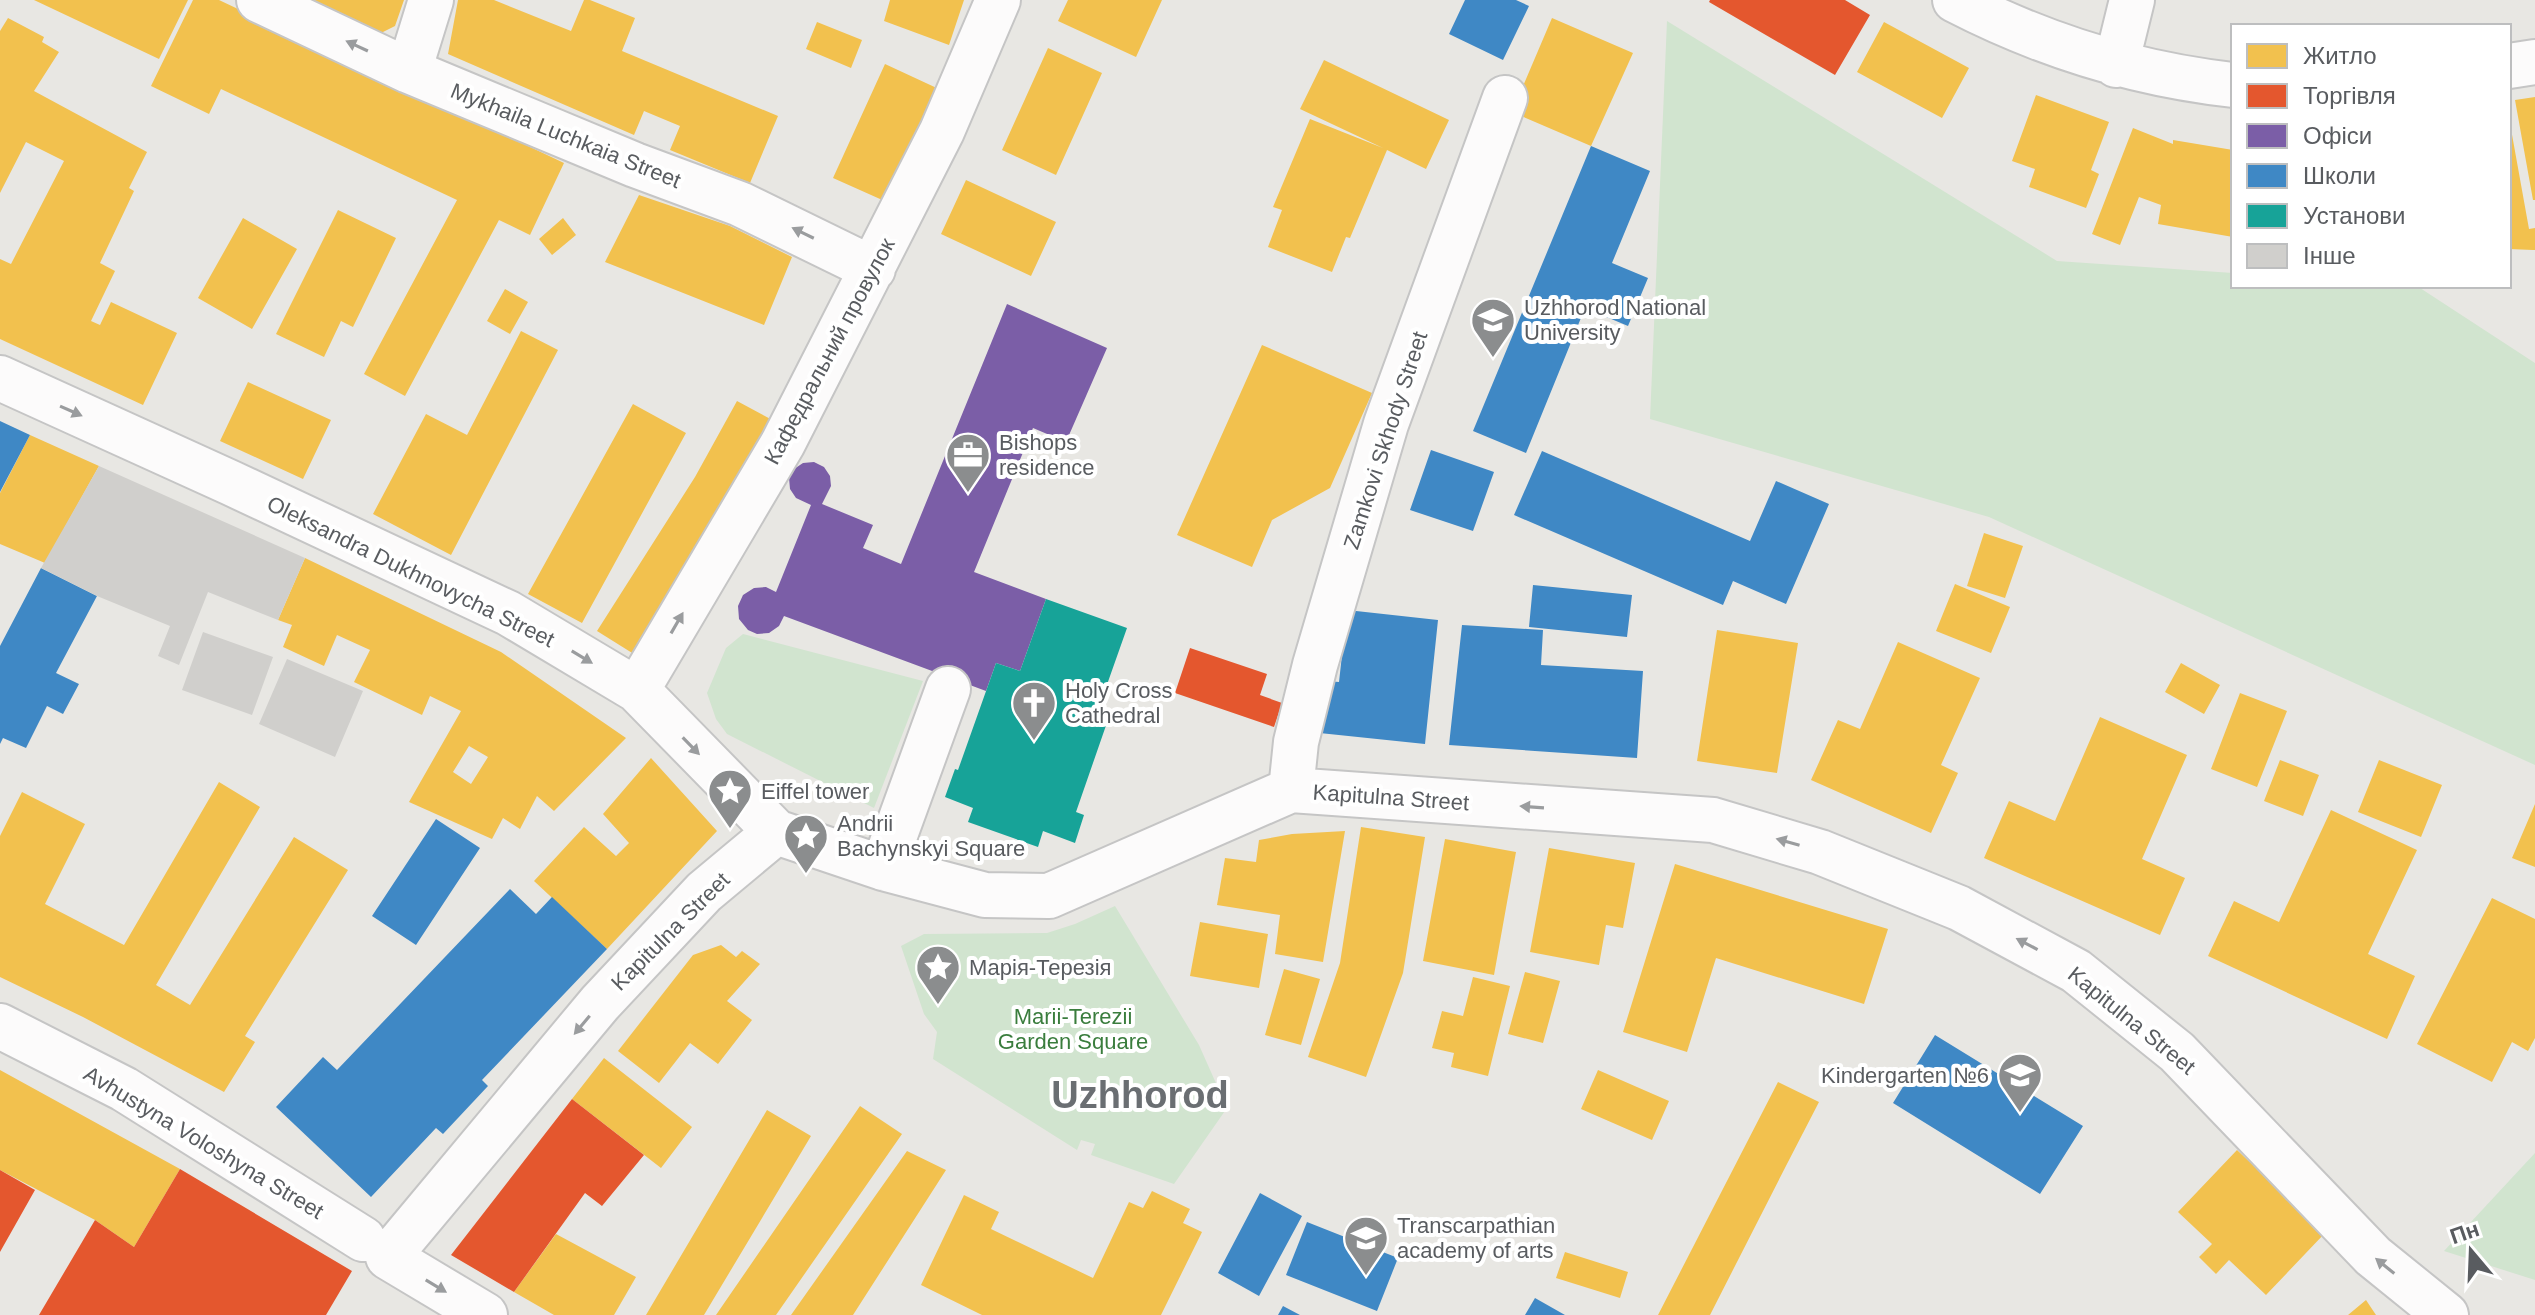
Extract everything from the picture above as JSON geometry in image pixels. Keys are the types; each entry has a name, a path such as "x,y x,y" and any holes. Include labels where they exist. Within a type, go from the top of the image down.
{"street":[{"name":"Mykhaila Luchkaia Street","path":"259,0 409,71 635,165 740,204 873,269"},
{"path":"409,71 431,0"},
{"name":"Кафедральний провулок","path":"637,690 783,443 942,131 998,0"},
{"path":"1955,0 2035,37 2116,65 2177,79 2231,85"},
{"path":"2116,65 2132,0"},
{"path":"2511,66 2535,62"},
{"name":"Zamkovi Skhody Street","path":"1291,790 1296,742 1315,665 1386,424 1505,98"},
{"name":"Oleksandra Dukhnovycha Street","path":"0,378 508,613 637,690 776,832"},
{"path":"883,868 948,689"},
{"name":"Kapitulna Street","path":"376,1248 704,892 776,832 883,868 985,895 1049,896 1291,790 1713,820 1820,852 1959,908 2076,971 2177,1052 2373,1256 2446,1315"},
{"name":"Avhustyna Voloshyna Street","path":"0,1026 124,1089 485,1315"}],"green space":[{"path":"1667,21 2057,261 2231,273 2231,288 2420,288 2535,363 2535,765 1989,517 1650,419"},
{"path":"743,634 923,681 874,808 727,734 716,719 707,693 726,648"},
{"name":"Marii-Terezii Garden Square","path":"1115,906 1199,1045 1227,1108 1174,1184 1091,1155 1095,1144 1081,1140 1077,1150 933,1059 937,1032 924,1014 901,946 924,934 1047,933"},
{"path":"2535,1153 2535,1280 2444,1251"}],"building: Житло":[{"path":"34,0 188,0 159,59"},
{"path":"193,0 219,0 564,163 530,235 499,220 405,396 364,374 457,200 221,89 209,114 151,86"},
{"path":"306,0 404,0 395,26 379,34"},
{"path":"458,0 494,0 571,31 584,0 635,18 622,51 778,116 750,183 670,150 680,126 644,111 634,135 448,54"},
{"path":"890,0 964,0 949,45 884,21"},
{"path":"1068,0 1162,0 1136,57 1058,21"},
{"path":"8,18 44,37 42,42 59,52 34,91 147,152 129,188 134,191 100,263 115,271 91,321 100,325 111,302 177,333 143,405 0,339 0,259 11,264 64,161 26,142 0,193 0,31"},
{"path":"1552,18 1633,53 1591,146 1512,112"},
{"path":"817,22 862,40 851,68 806,49"},
{"path":"1884,22 1969,68 1942,118 1857,72"},
{"path":"1048,48 1102,73 1056,175 1002,150"},
{"path":"1324,60 1449,120 1426,169 1387,150 1350,238 1346,237 1332,272 1268,247 1282,210 1273,207 1310,119 1383,148 1300,109"},
{"path":"885,64 941,90 889,203 833,178"},
{"path":"2036,95 2109,122 2091,170 2099,174 2086,208 2029,187 2035,169 2012,161"},
{"path":"2535,97 2535,200 2533,200 2515,100"},
{"path":"2133,128 2173,144 2173,140 2231,150 2231,237 2158,224 2161,205 2139,197 2120,245 2092,234"},
{"path":"2511,129 2529,229 2535,228 2535,250 2511,249"},
{"path":"966,180 1056,222 1031,276 941,234"},
{"path":"639,195 730,226 792,257 764,325 605,262"},
{"path":"338,210 396,238 353,327 341,321 324,357 276,334"},
{"path":"243,218 297,249 252,329 198,298"},
{"path":"563,218 576,235 552,255 539,239"},
{"path":"505,289 528,302 510,334 487,321"},
{"path":"521,331 558,350 451,555 373,514 426,414 467,435"},
{"path":"1262,345 1372,393 1330,488 1272,520 1252,567 1177,535"},
{"path":"248,382 331,420 303,479 220,441"},
{"path":"737,401 778,423 637,656 597,631 695,477"},
{"path":"633,404 686,433 582,623 528,594"},
{"path":"30,435 99,466 45,563 0,544 0,493"},
{"path":"1984,533 2023,546 2005,598 1967,586"},
{"path":"305,558 501,652 626,738 554,811 537,796 520,829 503,818 492,839 409,802 461,711 430,696 422,715 354,682 370,650 337,635 324,666 283,647 292,625 278,620","holes":["469,746 488,757 471,784 453,772"]},
{"path":"1955,584 2010,607 1991,653 1936,631"},
{"path":"1717,630 1798,643 1777,773 1697,761"},
{"path":"1898,642 1980,678 1941,765 1958,773 1931,833 1811,780 1838,720 1860,729"},
{"path":"2181,663 2220,685 2204,714 2165,692"},
{"path":"2240,693 2287,711 2257,787 2211,769"},
{"path":"2100,717 2187,755 2142,859 2185,878 2160,935 1984,858 2009,801 2055,821"},
{"path":"651,758 717,831 607,949 534,881 584,827 616,856 629,843 603,814"},
{"path":"2280,760 2319,775 2303,816 2264,801"},
{"path":"2379,760 2442,785 2421,837 2358,812"},
{"path":"219,782 260,807 156,985 190,1005 294,837 348,870 245,1036 255,1042 224,1092 0,977 0,836 22,792 85,824 45,904 124,945"},
{"path":"2535,804 2535,867 2512,858"},
{"path":"2331,810 2417,850 2368,954 2415,976 2387,1039 2208,956 2234,901 2279,922"},
{"path":"1361,827 1425,837 1403,973 1366,1077 1308,1057 1340,963"},
{"path":"1345,831 1323,962 1275,954 1280,915 1217,905 1225,858 1256,862 1259,840 1292,834"},
{"path":"1445,839 1516,852 1494,975 1423,961"},
{"path":"1549,848 1635,863 1623,928 1606,925 1599,965 1530,952"},
{"path":"1675,864 1888,929 1864,1004 1716,958 1687,1052 1623,1032"},
{"path":"2492,898 2535,919 2535,1038 2528,1051 2512,1042 2492,1082 2417,1044"},
{"path":"1200,922 1268,934 1259,988 1190,976"},
{"path":"721,945 736,957 742,951 760,964 727,1001 752,1020 718,1064 690,1043 659,1083 618,1051 693,955"},
{"path":"1284,969 1320,979 1301,1045 1265,1035"},
{"path":"1525,972 1560,981 1543,1043 1508,1034"},
{"path":"1473,977 1510,986 1488,1076 1451,1067 1454,1053 1432,1048 1442,1011 1463,1016"},
{"path":"604,1058 692,1127 661,1168 572,1099"},
{"path":"0,1070 180,1169 134,1247 95,1220 0,1170"},
{"path":"1598,1070 1669,1101 1652,1140 1581,1109"},
{"path":"1778,1082 1819,1102 1710,1315 1658,1315"},
{"path":"860,1106 902,1134 776,1315 716,1315"},
{"path":"767,1110 811,1136 704,1315 646,1315"},
{"path":"2237,1150 2325,1233 2266,1295 2229,1260 2216,1274 2199,1257 2212,1244 2178,1212"},
{"path":"907,1151 946,1170 853,1315 791,1315"},
{"path":"1152,1191 1190,1209 1183,1223 1202,1232 1161,1315 982,1315 921,1285 964,1195 999,1212 991,1229 1093,1278 1129,1202 1143,1208"},
{"path":"556,1234 636,1277 614,1315 554,1315 514,1292"},
{"path":"1565,1252 1628,1272 1620,1298 1556,1278"},
{"path":"2366,1300 2376,1315 2348,1315"}],"building: Торгівля":[{"path":"1710,0 1845,0 1870,15 1835,75"},
{"path":"1190,648 1267,674 1260,695 1282,703 1274,727 1175,693"},
{"path":"572,1099 644,1155 602,1206 585,1193 514,1292 451,1255"},
{"path":"180,1169 352,1271 326,1315 39,1315 95,1220 134,1247"},
{"path":"0,1170 35,1190 0,1252"}],"building: Офіси":[{"name":"Bishops residence","path":"1007,304 1107,348 1066,442 1033,428 974,572 1046,599 1020,671 996,663 986,691 784,616 779,626 769,633 757,634 748,630 739,619 738,606 743,595 754,588 766,587 776,592 811,505 796,498 790,489 789,478 794,469 803,463 814,462 824,467 830,476 831,486 822,504 873,525 863,548 901,564"}],"building: Школи":[{"path":"1465,0 1516,0 1529,6 1503,60 1449,34"},
{"path":"1591,146 1650,171 1612,263 1648,278 1628,326 1585,308 1526,453 1473,431"},
{"path":"0,421 30,435 0,492"},
{"path":"1431,450 1494,472 1473,531 1410,510"},
{"path":"1542,451 1750,541 1776,481 1829,504 1786,604 1733,581 1723,605 1514,515"},
{"path":"41,568 97,596 56,673 79,684 63,714 47,706 26,748 3,738 0,744 0,646"},
{"path":"1533,585 1632,595 1627,637 1529,627"},
{"path":"1347,610 1438,620 1425,744 1310,732 1316,680 1339,682"},
{"path":"1462,625 1543,630 1541,665 1643,671 1637,758 1449,745"},
{"path":"436,819 480,848 416,945 372,916"},
{"path":"510,889 536,914 552,897 607,949 482,1080 488,1086 443,1134 436,1128 371,1197 276,1107 323,1057 337,1070"},
{"path":"1935,1035 2083,1126 2040,1194 1893,1103"},
{"path":"1260,1193 1302,1216 1259,1296 1218,1273"},
{"path":"1307,1222 1398,1258 1377,1311 1286,1275"},
{"path":"1535,1298 1565,1315 1525,1315"},
{"path":"1283,1306 1300,1315 1278,1315"}],"building: Установи":[{"name":"Holy Cross Cathedral","path":"1046,599 1127,628 1098,710 1110,714 1076,812 1084,815 1075,843 1043,831 1038,847 968,822 973,808 945,797 955,769 958,770 996,663 1020,671"}],"building: Інше":[{"path":"99,466 305,558 278,620 208,592 179,665 158,656 170,626 97,596 41,568"},
{"path":"203,632 273,657 252,715 182,690"},
{"path":"287,659 363,691 335,757 259,724"}],"place":[{"name":"Uzhhorod National University","path":"1493,359"},
{"name":"Bishops residence","path":"968,494"},
{"name":"Holy Cross Cathedral","path":"1034,742"},
{"name":"Eiffel tower","path":"730,830"},
{"name":"Andrii Bachynskyi Square","path":"806,875"},
{"name":"Марія-Терезія","path":"938,1006"},
{"name":"Kindergarten №6","path":"2020,1114"},
{"name":"Transcarpathian academy of arts","path":"1366,1277"}],"district":[{"name":"Uzhhorod","path":"1140,1095"}]}
